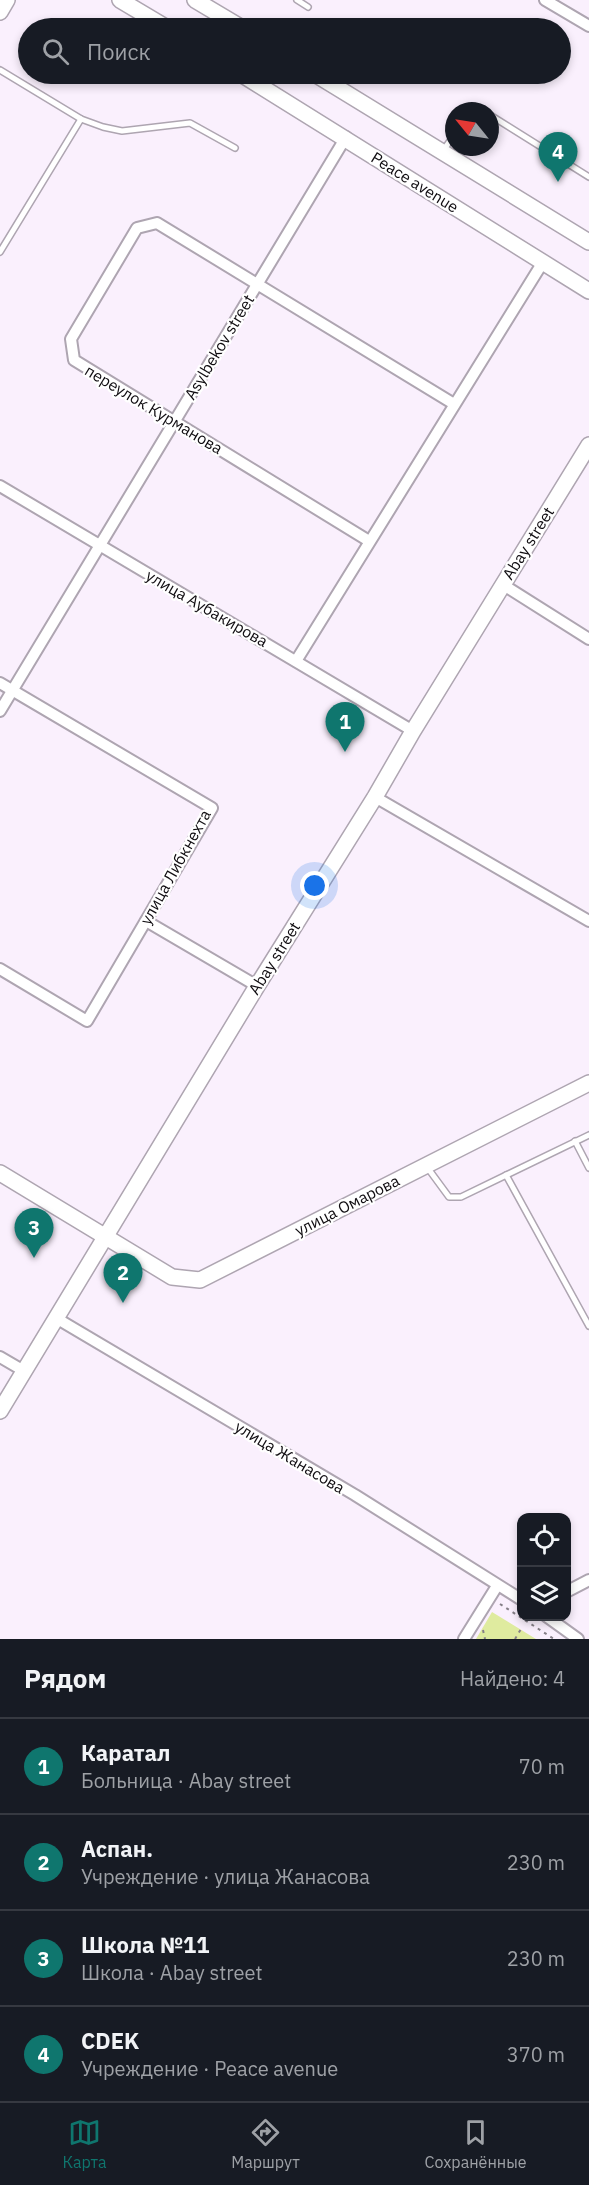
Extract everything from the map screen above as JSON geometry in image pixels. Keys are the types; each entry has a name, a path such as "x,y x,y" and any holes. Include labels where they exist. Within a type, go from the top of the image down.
{"main road":[{"path":"0,12 7,0"},
{"path":"120,0 150,18"},
{"path":"195,0 225,18"},
{"name":"Peace avenue","path":"258,84 589,291"},
{"path":"331,84 589,242"},
{"name":"Abay street","path":"0,1411 256,986 375,797 502,584 589,445"},
{"name":"улица Омарова","path":"0,1173 172,1277 200,1280 589,1083"}],"street":[{"path":"545,0 589,26"},
{"name":"Asylbekov street","path":"0,711 345,137"},
{"name":"переулок Курманова","path":"369,541 74,360 71,339 137,228 157,223 454,404"},
{"path":"296,661 543,262"},
{"name":"улица Аубакирова","path":"0,486 413,731"},
{"path":"502,584 589,639"},
{"name":"улица Либкнехта","path":"0,683 212,808 87,1021 0,969"},
{"path":"375,797 589,921"},
{"path":"146,921 256,986"},
{"name":"улица Жанасова","path":"56,1318 355,1495 517,1597"},
{"path":"0,1357 24,1371"},
{"path":"571,1590 589,1580"},
{"path":"465,1639 497,1586"},
{"path":"551,1621 570,1637"}],"lane":[{"path":"297,0 308,7"},
{"path":"0,70 18,81"},
{"path":"24,84 81,118 122,131 190,123 235,148"},
{"path":"0,252 81,118"},
{"path":"499,121 589,177"},
{"path":"442,152 445,148"},
{"path":"426,1165 448,1197 460,1197 589,1135"},
{"path":"575,1141 589,1168"},
{"path":"506,1175 589,1326"}],"path":[{"path":"495,1601 554,1639"},
{"path":"515,1639 521,1629"}],"green space":[{"path":"492,1612 536,1639 476,1639"}],"place":[{"name":"CDEK","path":"558,182"},
{"name":"Каратал","path":"345,752"},
{"name":"Школа №11","path":"34,1258"},
{"name":"Аспан.","path":"123,1303"}]}
